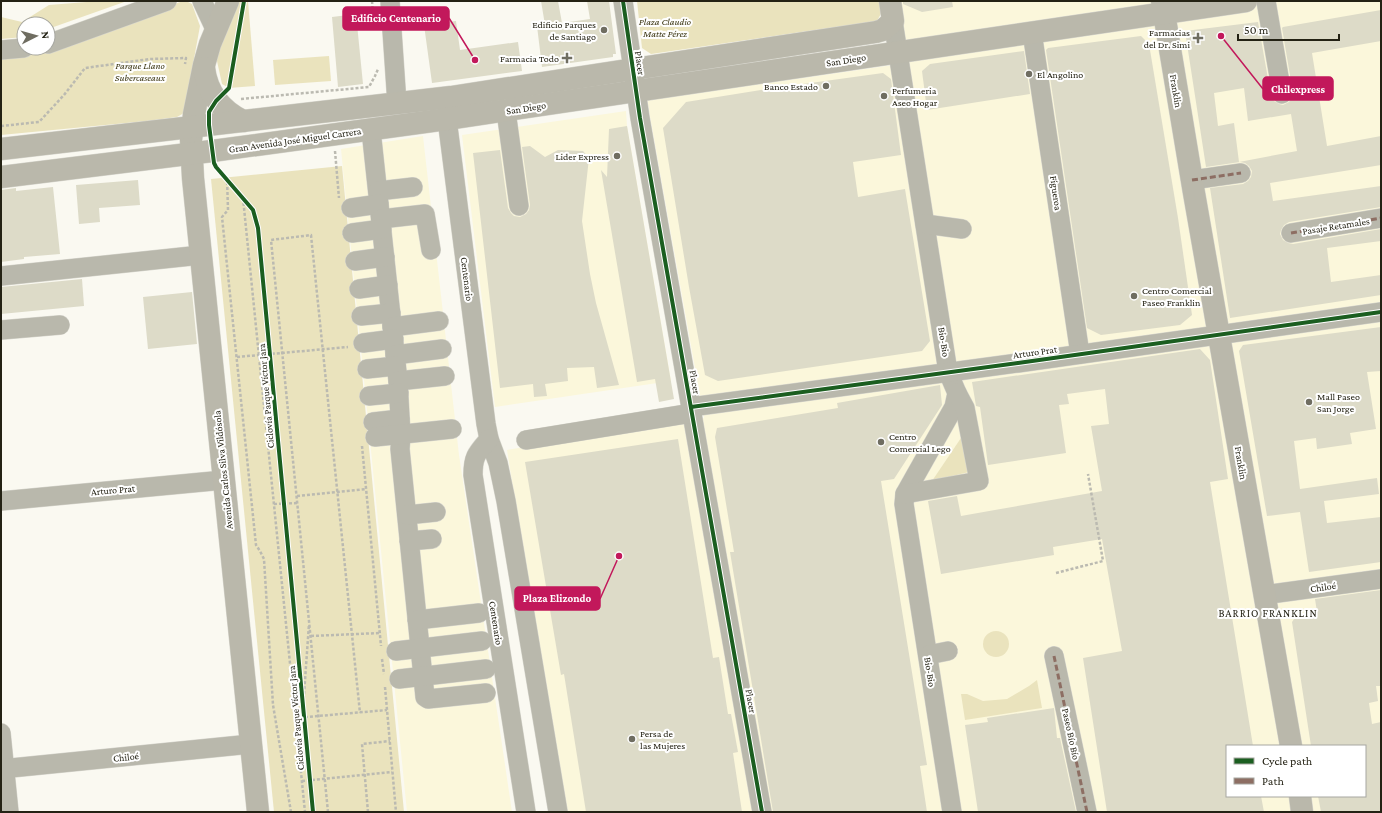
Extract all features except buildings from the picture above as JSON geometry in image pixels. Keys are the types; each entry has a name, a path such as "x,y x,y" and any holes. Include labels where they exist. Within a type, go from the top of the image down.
{"main road":[{"name":"Avenida Carlos Silva Vildósola","path":"228,1 215,29 194,65 192,127 202,152 201,255 258,812"},
{"name":"San Diego","path":"446,119 1032,32 1071,21 1163,7 1246,1"},
{"name":"Franklin","path":"1163,7 1291,745"},
{"path":"1,149 397,104 876,32 883,30 892,11"},
{"path":"194,65 208,84 216,100 230,114 243,121"},
{"name":"Gran Avenida José Miguel Carrera","path":"1,177 333,135 446,119"},
{"path":"1300,797 1302,812"}],"street":[{"path":"56,41 167,1"},
{"path":"202,1 215,29"},
{"path":"390,1 397,104"},
{"name":"Placer","path":"623,1 632,69 762,812"},
{"path":"1266,1 1282,94"},
{"name":"Bio-Bio","path":"892,11 948,372 965,408 979,481 905,494 904,504 952,812"},
{"name":"Figueroa","path":"1032,32 1080,354"},
{"path":"1,50 16,49"},
{"path":"506,111 518,206"},
{"name":"Centenario","path":"446,119 489,439 498,463 506,501 558,812"},
{"path":"371,130 395,353 401,426 400,449 425,697 486,693"},
{"path":"1192,180 1241,173"},
{"path":"352,233 413,187"},
{"path":"345,206 380,211 425,214 431,250"},
{"name":"Pasaje Retamales","path":"1291,233 1381,218"},
{"path":"925,224 962,229"},
{"path":"1,276 201,255"},
{"path":"355,261 385,258"},
{"path":"359,289 388,285"},
{"name":"Arturo Prat","path":"526,440 692,410 948,372 1381,312"},
{"path":"361,316 395,353"},
{"path":"367,369 395,353 439,321"},
{"path":"1,330 60,325"},
{"path":"358,345 395,353 445,376"},
{"path":"395,353 442,349"},
{"path":"369,396 395,353"},
{"path":"905,494 954,407 957,393"},
{"path":"370,434 401,426 452,429"},
{"name":"Centenario","path":"489,439 479,450 473,462 473,475 526,812"},
{"name":"Arturo Prat","path":"1,501 224,480"},
{"path":"407,515 436,512"},
{"path":"409,541 432,539"},
{"name":"Chiloé","path":"1264,596 1381,579"},
{"path":"417,620 478,613"},
{"path":"386,652 482,641"},
{"path":"928,655 948,652"},
{"name":"Paseo Bío Bío","path":"1054,656 1087,812"},
{"path":"399,679 486,669"},
{"path":"1,733 3,769 9,812"},
{"name":"Chiloé","path":"3,769 251,744"}],"path":[{"path":"372,1 374,32"},
{"path":"1,126 39,122 86,68 150,59 186,58 194,65"},
{"path":"239,99 368,87 376,76 378,70 377,62"},
{"path":"333,135 345,206"},
{"path":"202,152 231,185"},
{"path":"227,179 228,210 222,217 256,545 264,559 273,705 291,812"},
{"path":"239,194 248,204"},
{"path":"243,198 305,812"},
{"path":"328,812 271,240 311,235 360,713"},
{"path":"237,357 358,345"},
{"path":"370,434 366,489 380,633 386,652 387,710 396,812"},
{"path":"1056,573 1103,561 1088,474"},
{"path":"297,496 366,489"},
{"path":"283,496 284,512"},
{"path":"274,504 298,503"},
{"path":"303,709 309,616"},
{"path":"311,636 380,633"},
{"path":"295,718 387,710"},
{"path":"368,812 362,744 390,741"},
{"path":"302,781 392,772"}],"shaded area":[{"path":"899,1 1381,1 1381,812 564,812 507,450 704,418 647,100 907,63"},
{"path":"626,111 627,126 671,381 495,407 462,135"},
{"path":"423,136 459,455 512,812 407,812 341,149"}],"green space":[{"path":"99,1 127,1 56,26 56,16 32,16 49,5"},
{"name":"Parque Llano Subercaseaux","path":"183,1 192,4 200,26 184,113 177,117 1,135 1,55 16,53 16,56 56,56 56,46"},
{"path":"237,1 248,1 255,86 229,88 222,84 217,61 217,49"},
{"name":"Plaza Claudio Matte Pérez","path":"637,1 881,1 883,10 877,21 651,54 642,48"},
{"path":"1,17 16,21 16,38 1,39"},
{"path":"329,56 331,81 275,85 273,60"},
{"path":"342,166 404,812 274,812 211,179"},
{"path":"963,435 969,472 932,481"},
{"path":"996,631 1005,635 1009,644 1005,653 996,657 987,653 983,644 987,635"},
{"path":"1037,680 1042,708 965,720 961,694 967,694 983,701 1007,699"}],"marked path":[{"path":"1192,180 1241,173"},
{"path":"1291,233 1381,218"},
{"path":"1054,656 1087,812"}],"cycle path":[{"name":"Ciclovía Parque Víctor Jara","path":"244,1 229,88 216,101 209,112 209,125 214,163 253,210 258,228 313,812"},
{"path":"623,1 640,118 762,812"},
{"path":"691,407 1381,312"}],"place":[{"name":"Edificio Parques de Santiago","path":"604,30"},
{"name":"Chilexpress","path":"1221,36"},
{"name":"Farmacias del Dr. Simi","path":"1198,38"},
{"name":"Farmacia Todo","path":"567,58"},
{"name":"Edificio Centenario","path":"475,60"},
{"name":"El Angolino","path":"1029,74"},
{"name":"Banco Estado","path":"826,86"},
{"name":"Perfumeria Aseo Hogar","path":"884,96"},
{"name":"Lider Express","path":"617,156"},
{"name":"Centro Comercial Paseo Franklin","path":"1134,296"},
{"name":"Mall Paseo San Jorge","path":"1309,402"},
{"name":"Centro Comercial Lego","path":"881,442"},
{"name":"Plaza Elizondo","path":"619,556"},
{"name":"Persa de las Mujeres","path":"632,739"}],"district":[{"name":"BARRIO FRANKLIN","path":"1268,613"}]}
